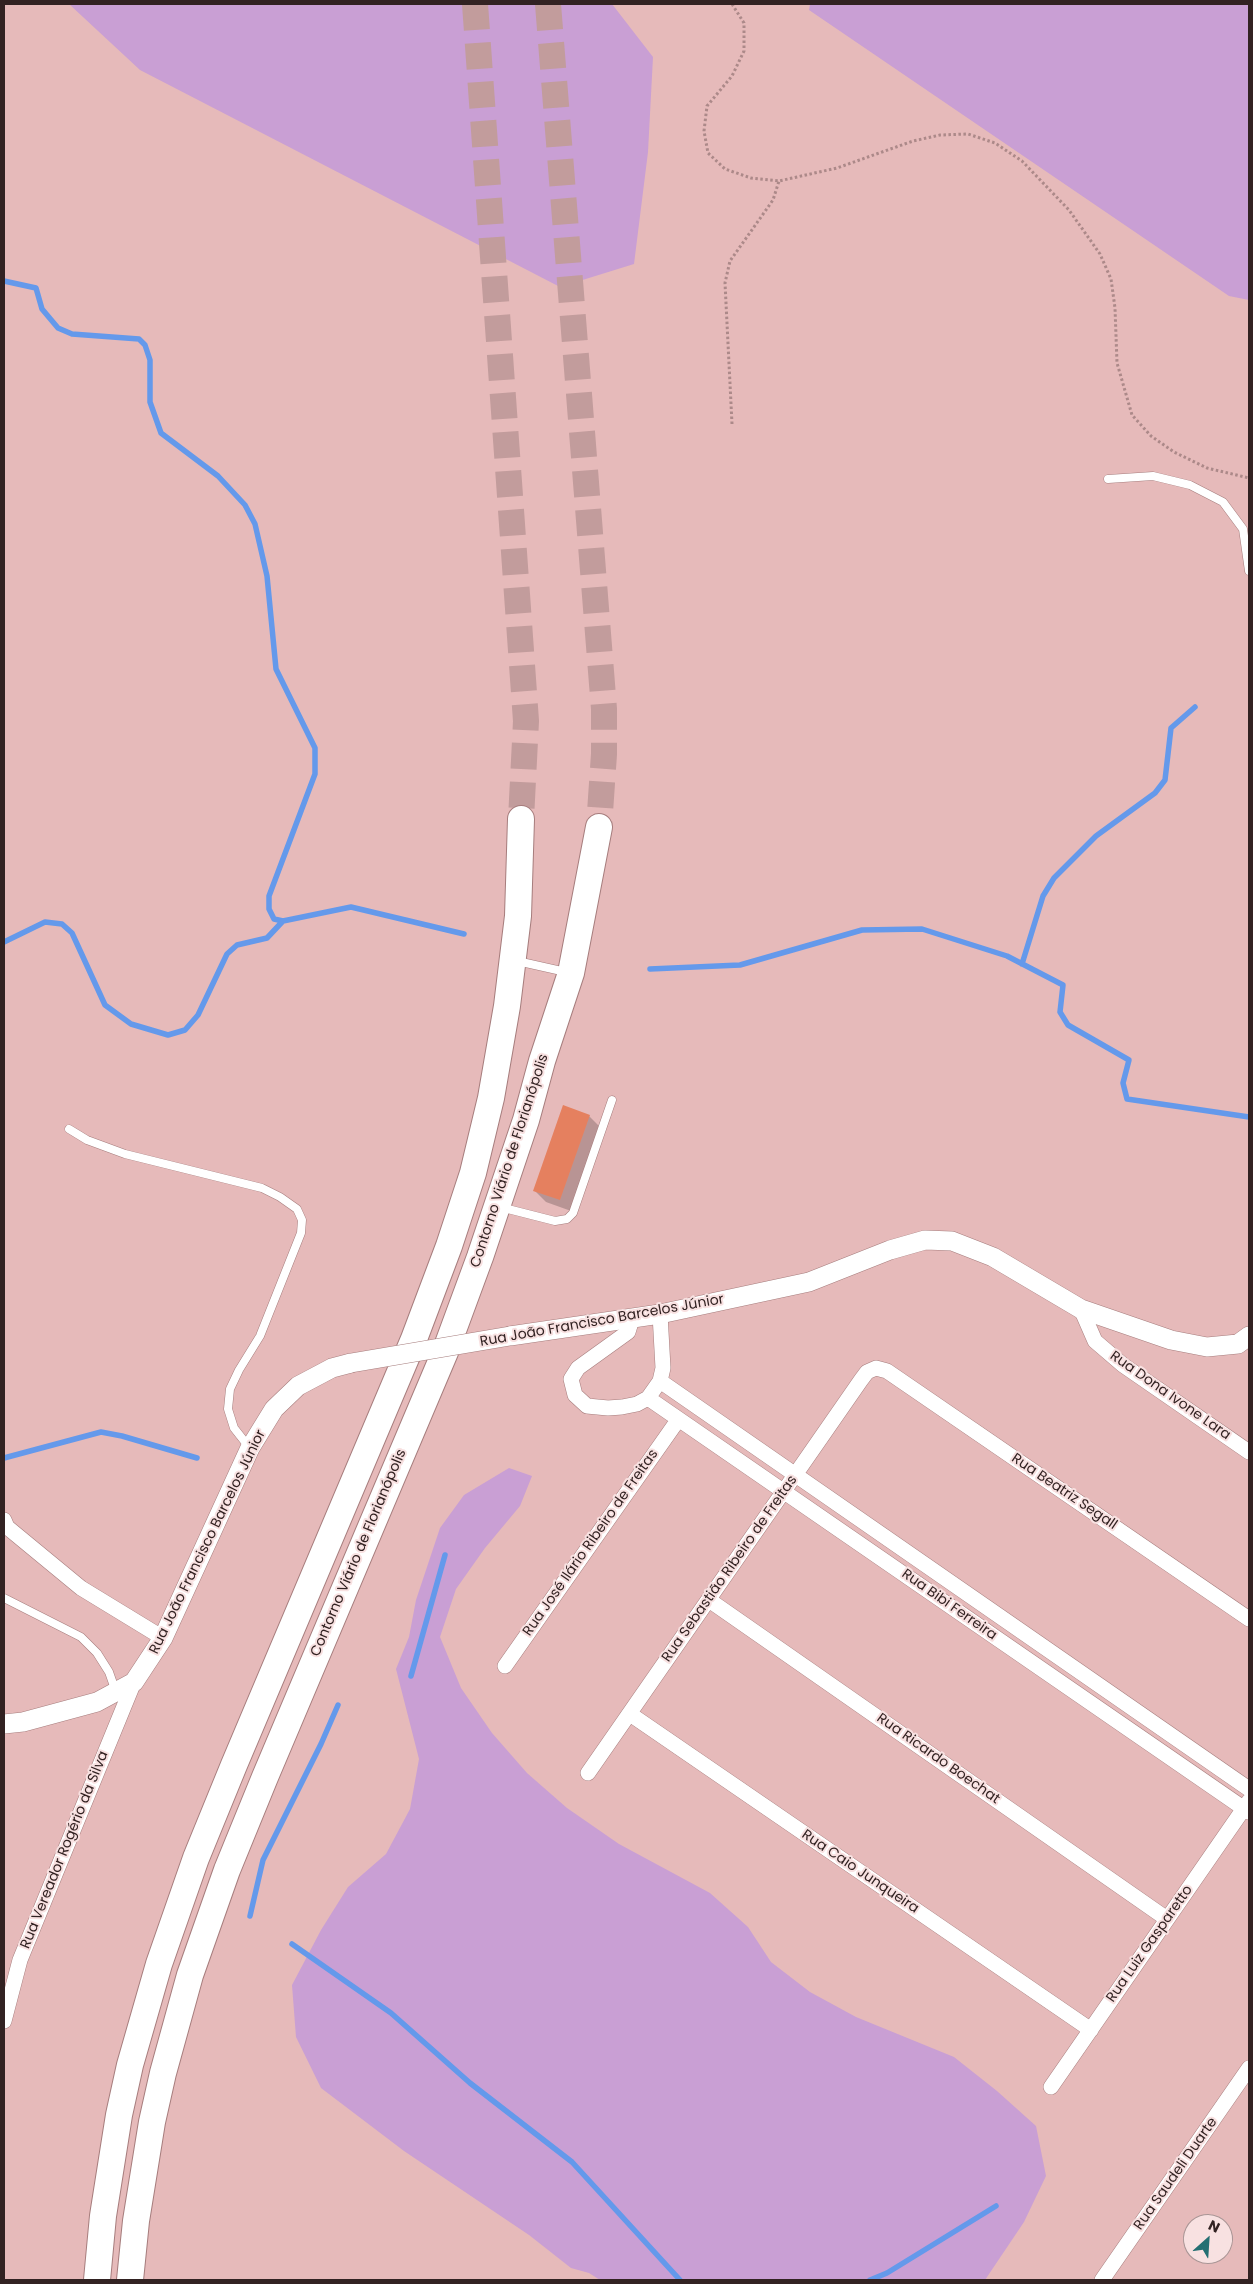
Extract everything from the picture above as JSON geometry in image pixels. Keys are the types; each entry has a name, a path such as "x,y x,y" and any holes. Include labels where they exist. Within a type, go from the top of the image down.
{"highway":[{"path":"97,2280 105,2200 119,2115 158,1964 196,1858 230,1773 414,1339 449,1246 473,1173 491,1098 507,1006 518,916 521,819"},
{"name":"Contorno Viário de Florianópolis","path":"130,2280 136,2221 152,2122 174,2028 205,1931 264,1777 444,1352 498,1206 571,973 599,827"}],"street":[{"name":"Rua João Francisco Barcelos Júnior","path":"134,1682 163,1638 250,1448 274,1409 298,1386 332,1368 351,1363 510,1336 660,1314 808,1282 890,1250 925,1240 952,1240 993,1258 1081,1309 1171,1340 1207,1347 1238,1344 1249,1336"},
{"name":"Rua Dona Ivone Lara","path":"1081,1309 1094,1341 1123,1365 1249,1452"},
{"path":"632,1319 628,1332 578,1368 571,1379 575,1395 587,1406 622,1407 637,1404 648,1398 660,1381 663,1368 660,1314"},
{"name":"Rua Sebastião Ribeiro de Freitas","path":"588,1774 861,1380 868,1372 876,1368"},
{"name":"Rua Beatriz Segall","path":"876,1368 887,1371 1249,1619"},
{"name":"Rua Bibi Ferreira","path":"660,1381 1249,1789"},
{"name":"Rua Bibi Ferreira","path":"648,1398 1101,1709 1248,1807"},
{"name":"Rua José Ilário Ribeiro de Freitas","path":"505,1666 678,1420"},
{"path":"4,1520 7,1527 81,1588 163,1638"},
{"name":"Rua Ricardo Boechat","path":"709,1600 1168,1919"},
{"path":"4,1724 23,1722 97,1702 134,1682"},
{"name":"Rua Vereador Rogério da Silva","path":"4,2021 20,1960 134,1682"},
{"path":"1101,1709 1111,1693"},
{"name":"Rua Caio Junqueira","path":"630,1714 1091,2030"},
{"name":"Rua Luiz Gasparetto","path":"1051,2087 1248,1807"},
{"name":"Rua Saudeli Duarte","path":"1102,2280 1249,2068"}],"lane":[{"path":"1108,479 1152,476 1190,485 1223,502 1243,529 1249,571"},
{"path":"513,960 571,973"},
{"path":"498,1206 555,1221 567,1219 573,1214 612,1100"},
{"path":"69,1129 87,1140 125,1154 262,1188 280,1197 297,1209 302,1220 301,1233 260,1336 239,1370 230,1389 228,1409 234,1428 250,1448"},
{"path":"4,1598 81,1637 101,1659 109,1672 116,1692"}],"path":[{"path":"732,4 744,23 744,52 732,76 707,106 704,131 708,153 725,169 751,178 779,181 837,168 913,141 940,135 968,134 995,143 1022,161 1069,210 1100,254 1110,279 1115,308 1117,363 1132,415 1151,436 1174,452 1206,468 1249,478"},
{"path":"732,424 725,283 730,261 770,206 779,181"}],"shaded area":[{"path":"69,4 612,4 653,57 648,152 634,264 560,287 140,70"},
{"path":"810,4 1249,4 1249,300 1229,296 809,10"},
{"path":"509,1468 532,1476 520,1506 485,1548 456,1589 440,1637 461,1688 492,1733 527,1773 567,1808 619,1844 710,1893 748,1927 771,1962 810,1992 856,2017 954,2057 997,2091 1036,2126 1046,2176 1024,2222 985,2280 600,2280 589,2273 571,2268 529,2235 404,2151 321,2088 296,2037 292,1985 321,1930 348,1887 386,1854 410,1809 419,1759 396,1669 409,1637 416,1600 440,1528 464,1495"}],"building":[{"path":"563,1105 590,1115 560,1200 533,1191"}],"waterway":[{"path":"4,281 36,288 42,309 58,328 72,334 139,339 145,345 150,360 150,402 161,433 218,476 245,505 255,524 267,576 276,669 315,748 315,774 269,896 269,909 274,919 283,921 351,907 464,934"},
{"path":"1022,964 1043,896 1054,878 1096,836 1155,793 1165,780 1171,728 1195,707"},
{"path":"4,942 45,922 62,924 72,933 105,1005 131,1024 168,1035 185,1030 198,1015 227,954 237,945 267,938 283,921"},
{"path":"650,969 740,965 862,930 922,929 1007,956 1063,985 1060,1012 1068,1025 1129,1060 1123,1083 1127,1099 1249,1117"},
{"path":"4,1458 101,1432 122,1436 197,1458"},
{"path":"411,1676 445,1555"},
{"path":"250,1916 263,1860 321,1744 338,1705"},
{"path":"292,1944 391,2013 470,2083 572,2162 680,2280"},
{"path":"870,2280 887,2273 996,2206"}],"tunnel":[{"path":"475,4 526,721 521,819"},
{"path":"548,4 604,709 604,754 599,827"}]}
